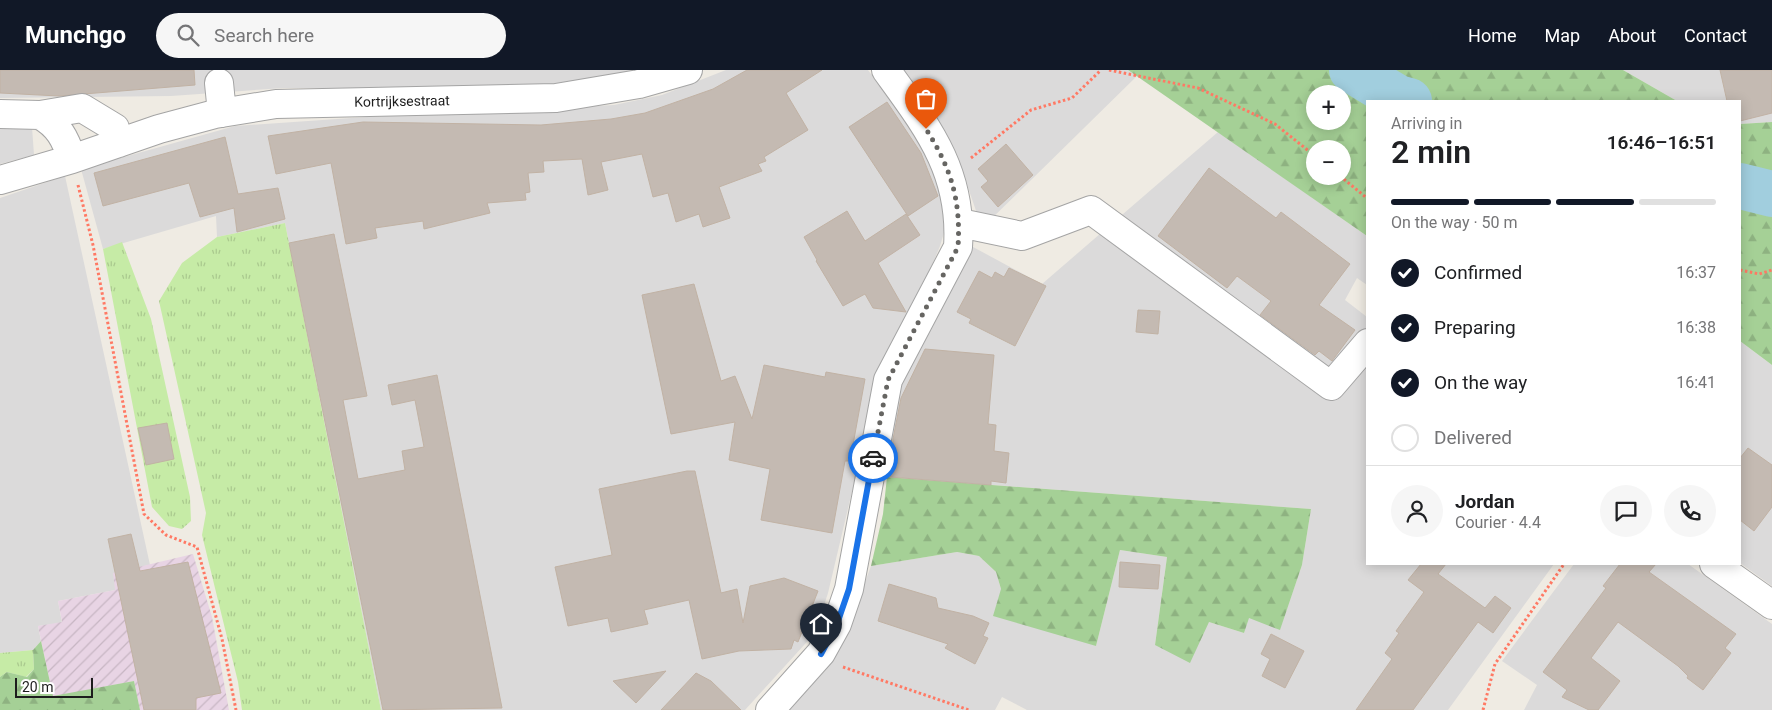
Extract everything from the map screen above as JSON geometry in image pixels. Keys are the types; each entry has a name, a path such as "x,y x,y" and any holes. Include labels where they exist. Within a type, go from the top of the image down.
{"street":[{"name":"Kortrijksestraat","path":"0,180 72,159 159,129 222,113 276,104 556,98 639,84 688,70"},
{"path":"770,710 821,654 837,624 849,589 888,380 958,247 960,223 950,174 924,126 886,70"},
{"path":"219,84 222,113"},
{"path":"0,114 40,115 82,108 115,128 119,143"},
{"path":"40,115 53,123 62,133 72,159"},
{"path":"960,223 1022,236 1091,210 1331,386 1366,345"},
{"path":"1715,565 1772,605"}],"path":[{"path":"950,174 1031,110 1072,98 1101,70"},
{"path":"1110,70 1198,88 1275,124 1306,149"},
{"path":"72,159 94,245 144,514 166,535 197,547 222,639 236,710"},
{"path":"1351,185 1366,196"},
{"path":"1741,270 1759,274 1772,270"},
{"path":"1483,710 1495,664 1563,565"},
{"path":"821,654 835,665 969,710"}],"shaded area":[{"path":"0,70 642,70 578,82 497,88 284,88 171,96 0,98"},
{"path":"726,70 868,70 912,131 945,184 949,216 940,246 921,292 880,373 828,593 815,633 745,710 381,710 285,223 217,237 216,216 103,249 81,169 235,126 366,117 614,105 662,95"},
{"path":"903,70 1128,70 1137,76 982,228 956,153 924,98"},
{"path":"1623,70 1772,70 1772,122 1741,124 1741,100 1675,100"},
{"path":"0,125 32,127 34,155 0,164"},
{"path":"1218,132 1366,235 1366,284 1357,278 1345,300 1366,316 1366,565 1553,565 1448,710 1027,710 1002,697 995,710 787,710 825,671 843,642 871,566 957,552 979,556 996,572 1001,589 1096,646 1120,550 1167,557 1155,645 1209,622 1244,633 1248,617 1280,629 1302,565 1311,509 887,477 887,410 899,373 973,247 1042,284"},
{"path":"65,176 150,565 139,567 115,590 58,601 62,623 38,626 41,641 33,650 0,653 0,198"},
{"path":"1741,342 1772,365 1772,586 1741,564"},
{"path":"193,554 212,617 229,710 140,710 134,681 53,697 38,626 62,622 58,601 115,590 113,573"},
{"path":"1573,565 1689,565 1772,624 1772,710 1524,710 1537,685 1502,661"}],"green space":[{"path":"1128,70 1623,70 1675,100 1366,100 1366,235"},
{"path":"1772,122 1772,365 1741,342 1741,124"},
{"path":"285,223 381,710 242,710 238,682 202,535 206,513 159,301 182,263 217,237"},
{"path":"122,242 151,319 190,497 191,521 182,529 169,526 152,507 103,249"},
{"path":"887,477 1311,509 1302,565 1280,630 1249,618 1244,633 1209,622 1190,663 1155,645 1167,557 1120,550 1096,646 993,616 1001,589 996,572 979,556 957,552 871,566 883,514"},
{"path":"41,641 53,696 134,681 140,710 0,710 0,677 7,672 27,677 34,669 33,650"},
{"path":"33,650 34,669 26,677 7,672 0,677 0,653"}],"building":[{"path":"0,70 194,70 195,85 59,96 0,93"},
{"path":"747,70 822,70 786,93 808,130 764,157 766,161 758,164 762,171 719,187 730,218 703,227 699,214 676,222 668,193 653,197 642,154 601,162 608,190 588,195 582,159 543,161 544,172 528,173 530,192 525,193 526,200 487,203 490,213 424,229 423,221 375,228 377,238 346,244 331,163 276,174 268,136 363,122 541,125 611,119 645,113 713,89"},
{"path":"1720,70 1772,70 1772,113 1741,121 1741,100 1727,100"},
{"path":"887,102 921,153 938,196 908,216 849,127"},
{"path":"225,137 238,194 278,188 285,219 237,232 234,208 200,217 189,183 103,206 94,173"},
{"path":"1006,144 1033,175 998,207 981,187 988,181 978,169"},
{"path":"1209,168 1276,218 1281,212 1350,264 1319,305 1355,330 1332,361 1319,351 1315,355 1260,315 1271,301 1237,276 1227,288 1158,236"},
{"path":"847,211 865,241 906,214 920,235 878,263 906,312 873,308 865,294 843,306 816,261 804,237"},
{"path":"334,234 367,396 343,400 358,479 405,470 402,451 424,447 415,400 392,405 388,385 437,375 502,708 383,710 289,243"},
{"path":"1009,268 1046,286 1015,346 969,323 971,319 957,312 979,271 992,278 995,272 1004,277"},
{"path":"694,284 721,381 735,376 752,419 764,365 825,377 826,372 865,379 850,461 845,461 832,533 761,520 770,469 729,460 735,422 671,434 642,295"},
{"path":"1138,310 1160,311 1158,334 1136,332"},
{"path":"925,349 994,355 988,424 996,425 994,451 1009,453 1006,483 991,481 991,485 890,477 893,439 901,398"},
{"path":"167,423 174,459 146,465 138,428"},
{"path":"1748,448 1772,465 1772,507 1754,531 1741,521 1741,457"},
{"path":"695,471 721,593 737,589 743,623 750,586 784,578 818,591 798,642 794,640 791,649 739,651 702,659 689,600 644,610 648,624 611,632 608,618 568,626 555,567 612,555 599,489"},
{"path":"131,534 140,571 188,562 221,693 196,698 196,710 144,710 108,539"},
{"path":"1120,562 1160,565 1158,589 1119,587"},
{"path":"1420,565 1445,565 1438,574 1485,608 1495,596 1511,608 1493,633 1478,622 1413,710 1356,710 1392,659 1385,653 1399,633 1396,631 1424,592 1408,580"},
{"path":"1619,565 1655,565 1649,572 1736,634 1725,648 1731,653 1703,690 1687,678 1688,676 1678,666 1618,622 1591,658 1620,681 1598,710 1589,710 1562,697 1567,690 1543,672 1606,588 1603,586"},
{"path":"889,584 936,598 938,608 973,616 989,623 983,636 988,638 975,664 945,648 948,644 878,621"},
{"path":"1271,634 1304,651 1285,688 1262,676 1270,659 1261,654"},
{"path":"666,671 636,703 613,681"},
{"path":"696,673 711,681 741,710 661,710"}],"waterway":[{"path":"1352,70 1398,98 1405,100"},
{"path":"1741,186 1772,194"}],"way so far":[{"path":"873,458 888,380 958,247 960,223 956,195 950,174 926,129"}],"route":[{"path":"821,654 837,624 849,589 873,458"}]}
